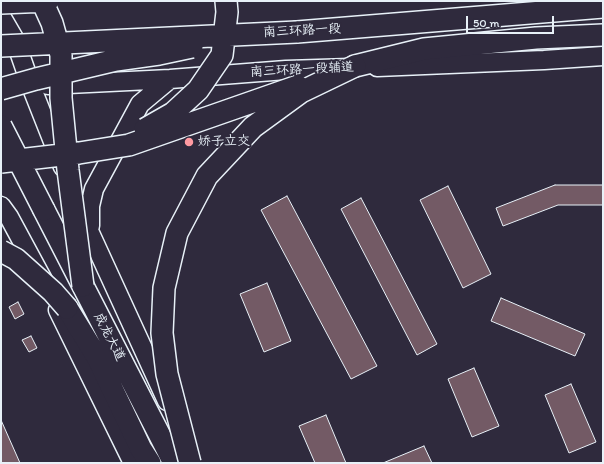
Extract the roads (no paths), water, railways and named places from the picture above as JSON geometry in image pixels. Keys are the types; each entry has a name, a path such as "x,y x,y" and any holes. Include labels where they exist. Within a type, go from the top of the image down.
{"highway":[{"path":"42,1 52,23 61,55 61,98 68,170 83,286"},
{"path":"1,4 48,1"},
{"path":"79,153 138,133 174,113 198,90 222,54 227,12 226,1"},
{"name":"南三环路一段","path":"1,46 297,32 603,7"},
{"path":"1,89 116,60 158,54 255,33"},
{"path":"1,162 79,153 129,145 355,66 424,49 536,38 603,35"},
{"path":"190,463 167,374 162,333 164,288 177,234 207,176 254,127 300,92 355,66"},
{"path":"1,126 38,212"},
{"path":"1,152 38,212"},
{"name":"成龙大道","path":"38,212 83,286 174,463"},
{"name":"成龙大道","path":"38,212 160,463"},
{"path":"1,251 16,259 53,292 67,308 97,357 141,449 150,463"}],"main road":[{"path":"1,16 15,40 31,86 90,233 196,463"},
{"name":"南三环路一段辅道","path":"1,85 31,86 170,79 286,70 544,60 603,56"},
{"path":"90,233 90,206 94,189 140,104 170,79"},
{"path":"1,206 9,217 58,308 133,463"}],"place":[{"name":"娇子立交","path":"189,142"}]}
